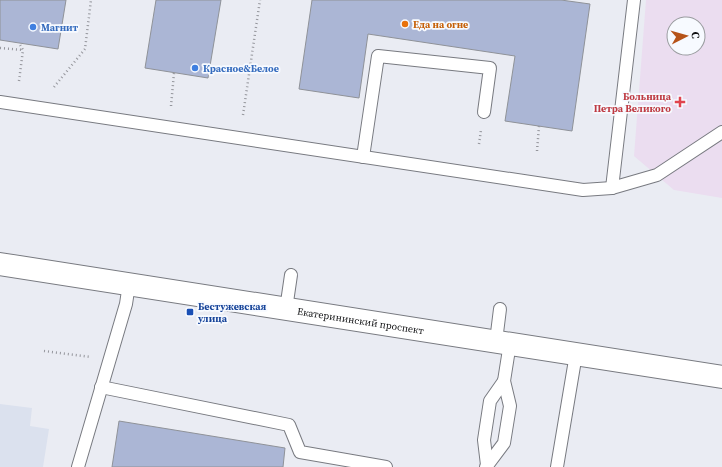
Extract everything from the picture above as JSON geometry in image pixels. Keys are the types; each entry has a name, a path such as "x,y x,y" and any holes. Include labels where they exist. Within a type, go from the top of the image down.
{"street":[{"name":"Екатерининский проспект","path":"0,264 722,377"}],"lane":[{"path":"612,188 634,0"},
{"path":"363,157 378,56 490,68 484,112"},
{"path":"0,102 583,190 612,188 657,175 722,132"},
{"path":"286,309 291,275"},
{"path":"78,467 126,304 129,284"},
{"path":"486,466 504,443 510,406 504,381 500,309"},
{"path":"557,467 576,354"},
{"path":"486,466 484,440 490,402 504,381"},
{"path":"101,387 289,425 300,452 386,467"}],"path":[{"path":"54,87 85,49 91,0"},
{"path":"242,115 260,0"},
{"path":"19,43 23,50 19,81"},
{"path":"0,48 23,50"},
{"path":"171,106 174,73"},
{"path":"537,151 539,126"},
{"path":"44,351 109,358"}],"shaded area":[{"name":"Больница Петра Великого","path":"646,0 722,0 722,198 674,190 634,156"},
{"path":"0,404 32,408 30,426 49,429 43,467 0,467"}],"building":[{"path":"0,0 66,0 58,49 0,40"},
{"path":"156,0 221,0 208,78 145,68"},
{"path":"312,0 561,0 590,4 572,131 505,121 515,56 368,34 359,98 299,89"},
{"path":"119,421 285,448 283,467 112,467"}],"place":[{"name":"Еда на огне","path":"405,24"},
{"name":"Магнит","path":"33,27"},
{"name":"Красное&Белое","path":"195,68"},
{"name":"Больница Петра Великого","path":"680,102"},
{"name":"Бестужевская улица","path":"190,312"}]}
